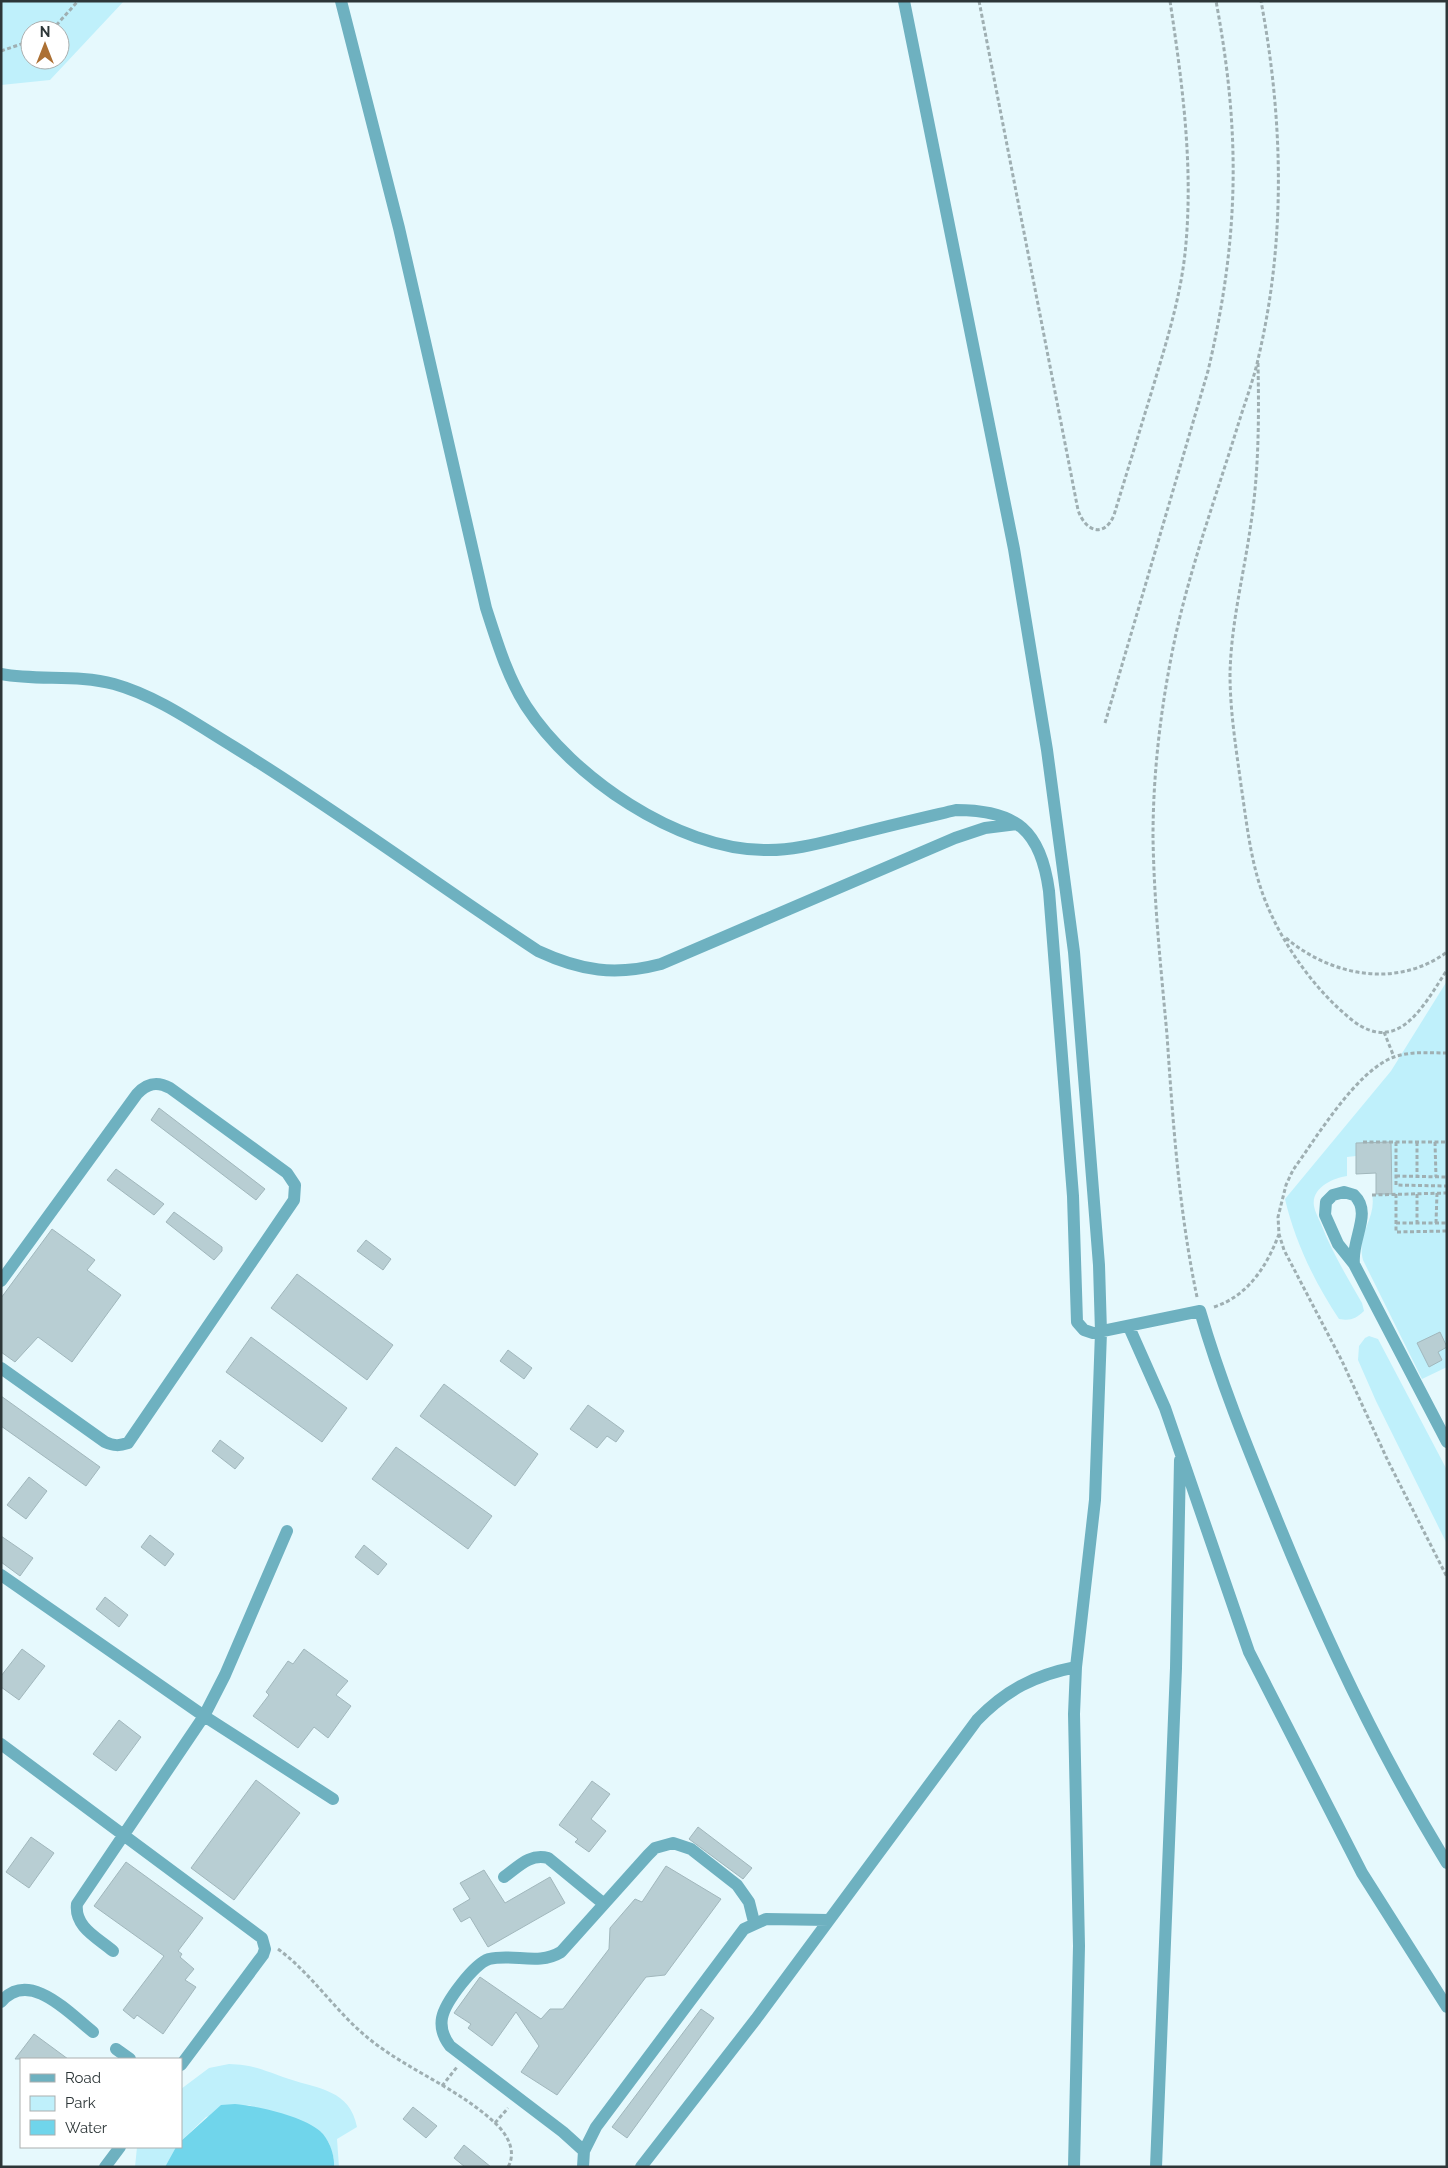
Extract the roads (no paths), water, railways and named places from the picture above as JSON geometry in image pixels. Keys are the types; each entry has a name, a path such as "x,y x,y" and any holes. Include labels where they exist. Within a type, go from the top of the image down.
{"street":[{"path":"341,1 398,228 486,608 502,659 522,698 559,748 598,783 672,828 702,840 733,848 764,850 796,848 956,810 977,810 998,814 1017,824 1031,837 1041,853 1049,891 1073,1196 1077,1322 1084,1330 1093,1333 1200,1312 1217,1369 1237,1425 1303,1584 1364,1716 1447,1864"},
{"path":"904,1 1014,549 1047,750 1074,952 1099,1265 1101,1332 1095,1500 1076,1667 1074,1714 1079,1946 1074,2167"},
{"path":"1,674 81,678 114,684 145,696 182,716 314,798 538,951 561,962 585,969 611,972 636,970 661,964 955,838 985,828 1017,824"},
{"path":"1,1281 138,1094 149,1085 156,1083 170,1088 287,1173 295,1185 294,1200 128,1443 120,1446 105,1442 1,1368"},
{"path":"1354,1264 1354,1244 1362,1213 1358,1199 1354,1195 1344,1192 1333,1195 1326,1202 1324,1211 1338,1244 1354,1264 1447,1442"},
{"path":"1129,1327 1148,1367 1180,1450 1249,1652 1362,1873 1447,2006"},
{"path":"1156,2167 1176,1668 1180,1450"},
{"path":"113,1951 82,1926 76,1912 80,1897 204,1716 226,1674 288,1531"},
{"path":"1,1575 204,1716 333,1799"},
{"path":"641,2167 681,2117 977,1720 993,1703 1012,1689 1033,1678 1076,1667"},
{"path":"1,1744 262,1938 265,1950 260,1960 182,2064"},
{"path":"584,2151 563,2132 450,2046 444,2038 442,2019 450,2001 478,1965 496,1958 539,1959 554,1956 566,1946 655,1848 673,1843 691,1849 737,1885 749,1902 754,1922"},
{"path":"504,1877 527,1860 534,1857 548,1858 604,1904"},
{"path":"583,2167 584,2151 596,2127 744,1928 754,1922 778,1918 829,1920"},
{"path":"1,2002 12,1993 20,1990 38,1991 93,2032"},
{"path":"116,2049 129,2058"},
{"path":"105,2167 119,2148"}],"water":[{"path":"235,2104 256,2107 292,2116 303,2121 323,2134 332,2152 334,2167 165,2167 175,2148 182,2148 182,2140 221,2105"}]}
